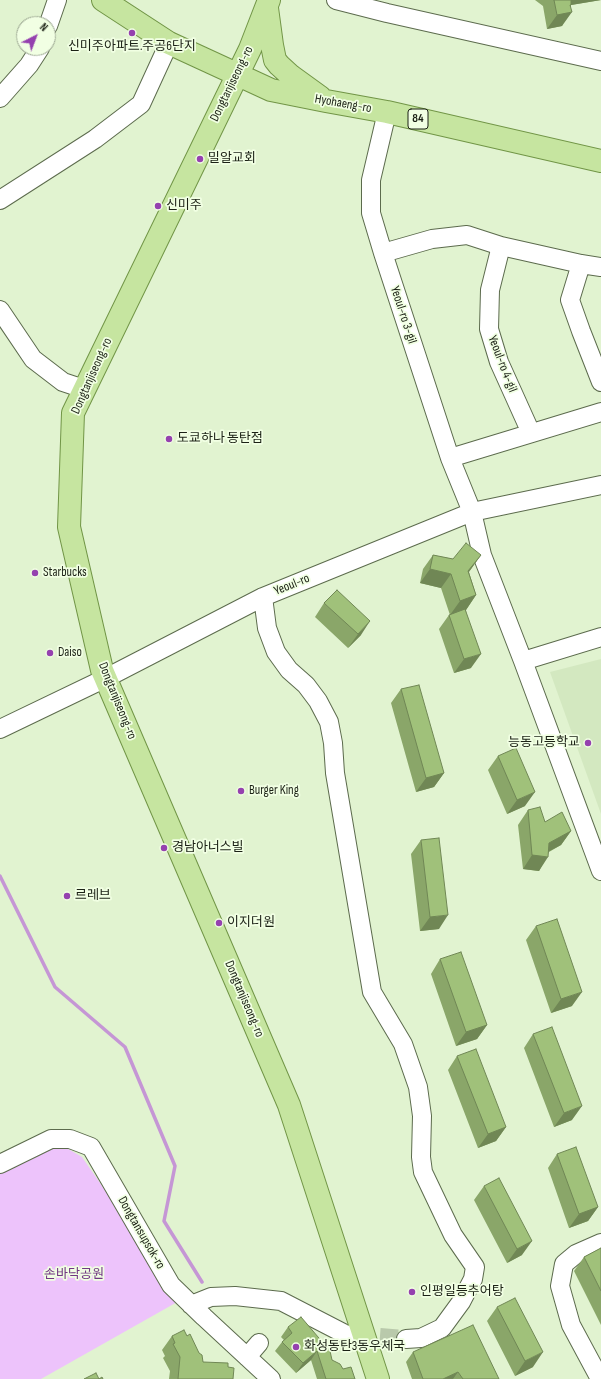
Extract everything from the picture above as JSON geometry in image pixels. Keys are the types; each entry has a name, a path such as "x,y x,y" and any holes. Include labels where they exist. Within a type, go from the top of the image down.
{"main road":[{"name":"Hyohaeng-ro","path":"103,0 170,43 272,90 326,102 387,112 601,161"},
{"name":"Dongtanjiseong-ro","path":"268,3 250,49 73,413 68,527 102,670 289,1105 378,1379"},
{"path":"268,3 272,46 275,60 291,76 326,102"}],"street":[{"path":"336,0 387,13 601,60"},
{"path":"0,200 94,139 141,104 170,43"},
{"path":"0,98 29,66 35,56"},
{"name":"Yeoul-ro 3-gil","path":"387,112 371,180 371,213 450,458 472,512 482,555 601,871"},
{"path":"383,253 432,239 467,235 501,246 601,267"},
{"name":"Yeoul-ro 4-gil","path":"501,246 490,290 489,329 499,362 531,433"},
{"path":"581,264 570,300 601,382"},
{"path":"0,310 32,359 63,382 84,389"},
{"path":"450,458 601,412"},
{"name":"Yeoul-ro","path":"0,729 106,678 263,598 472,512 601,485"},
{"path":"263,598 267,628 276,652 289,670 306,685 318,700 328,722 333,743 336,773 372,992 404,1044 418,1087 422,1116 421,1157 423,1172 454,1235 475,1267 473,1279 461,1302 442,1328 421,1338 406,1340"},
{"path":"523,661 601,637"},
{"name":"Dongtansupsok-ro","path":"0,1164 51,1138 70,1139 90,1147 171,1285 271,1379"},
{"path":"598,1378 571,1325 560,1286 564,1264 576,1254 601,1243"},
{"path":"191,1305 210,1297 236,1296 281,1301 343,1334 348,1335"},
{"path":"247,1357 260,1343"}],"shaded area":[{"name":"능동고등학교","path":"601,659 601,814 550,672"}],"green space":[{"name":"손바닥공원","path":"51,1139 82,1157 171,1285 179,1301 41,1379 0,1379 0,1167"}],"building":[{"path":"554,0 571,0 570,5 572,12 557,15"},
{"path":"466,543 481,555 468,571 476,595 460,601 451,574 430,569 433,555 453,559"},
{"path":"337,590 370,621 358,634 324,603"},
{"path":"465,609 481,654 464,659 449,615"},
{"path":"419,685 444,773 426,778 401,689"},
{"path":"516,748 535,792 517,800 498,756"},
{"path":"540,807 545,822 562,812 571,831 549,843 548,857 532,855 528,810"},
{"path":"439,838 448,915 430,917 421,840"},
{"path":"557,919 582,992 561,999 536,926"},
{"path":"461,952 487,1025 466,1032 440,959"},
{"path":"552,1027 582,1106 564,1113 533,1034"},
{"path":"476,1049 506,1127 488,1134 457,1056"},
{"path":"576,1147 598,1207 579,1214 557,1154"},
{"path":"499,1178 532,1241 517,1249 484,1186"},
{"path":"601,1248 601,1291 584,1257"},
{"path":"515,1298 543,1352 525,1361 497,1307"},
{"path":"301,1317 330,1351 332,1360 340,1364 343,1369 351,1367 355,1379 326,1379 317,1351 303,1363 282,1342 292,1333 288,1327"},
{"path":"473,1325 499,1379 463,1379 458,1372 443,1379 423,1379 413,1352"},
{"path":"184,1330 187,1336 190,1334 199,1353 202,1355 203,1362 228,1363 228,1367 234,1368 233,1379 178,1379 180,1357 173,1344 175,1343 172,1336"},
{"path":"96,1373 99,1379 84,1379"}],"waterway":[{"path":"0,876 55,987 125,1047 175,1166 164,1221 202,1282"}],"tunnel":[{"path":"353,1335 406,1339"}],"place":[{"name":"신미주아파트.주공6단지","path":"132,33"},
{"name":"밀알교회","path":"200,159"},
{"name":"신미주","path":"158,206"},
{"name":"도쿄하나 동탄점","path":"169,439"},
{"name":"Starbucks","path":"35,573"},
{"name":"Daiso","path":"50,653"},
{"name":"능동고등학교","path":"588,743"},
{"name":"Burger King","path":"241,791"},
{"name":"경남아너스빌","path":"164,848"},
{"name":"르레브","path":"67,896"},
{"name":"이지더원","path":"219,923"},
{"name":"인평일등추어탕","path":"412,1292"},
{"name":"화성동탄3동우체국","path":"296,1347"}]}
